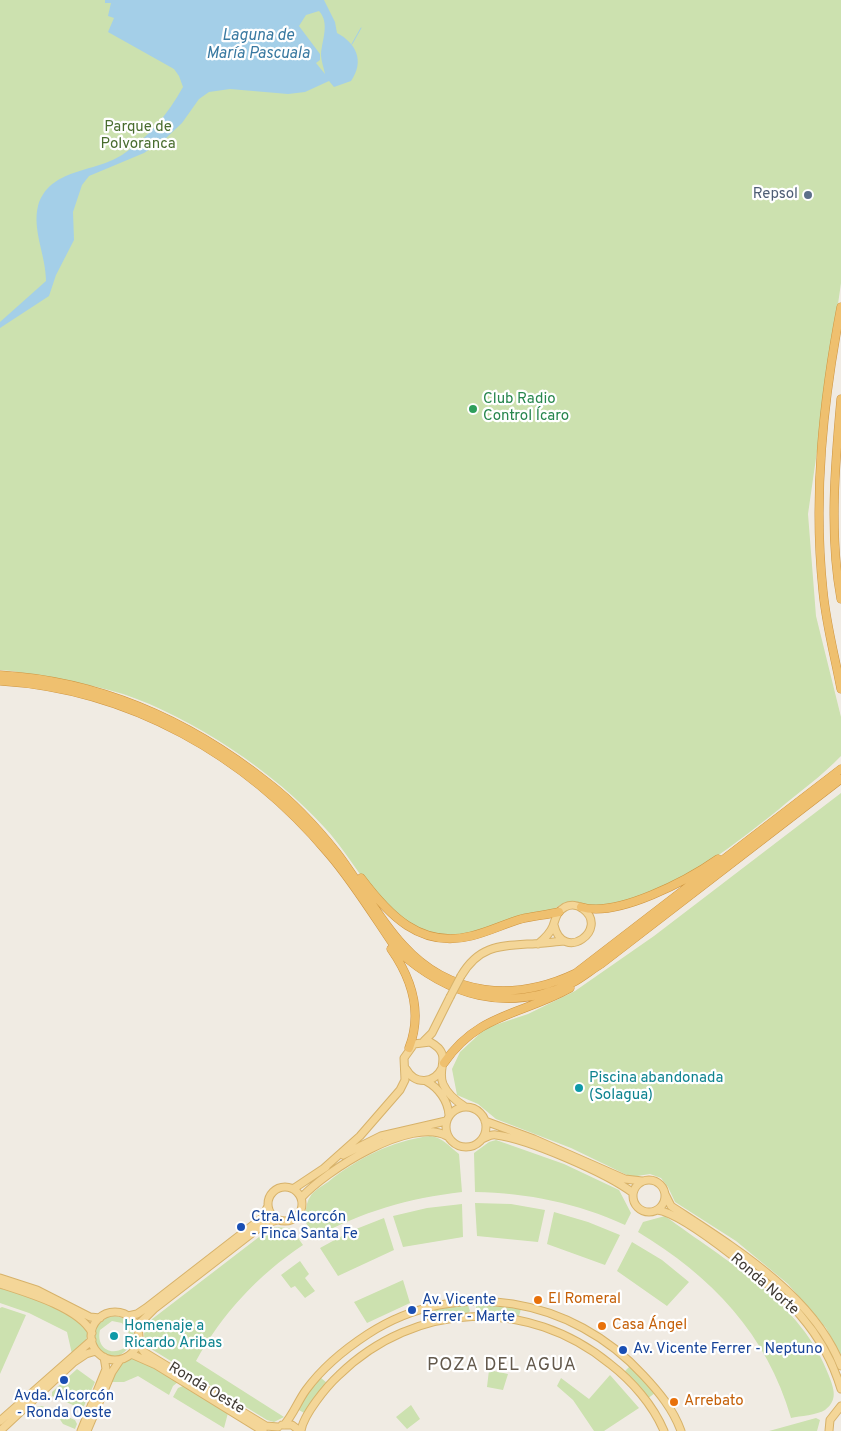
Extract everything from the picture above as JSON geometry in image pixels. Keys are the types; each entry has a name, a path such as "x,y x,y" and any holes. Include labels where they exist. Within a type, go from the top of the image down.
{"highway":[{"path":"841,307 828,377 820,460 819,533 823,593 841,689"},
{"path":"841,399 835,462 835,539 841,599"},
{"path":"840,588 841,579"},
{"path":"0,675 43,679 77,685 152,711 194,732 269,784 326,833 390,914 404,925 422,933 444,938 468,937 522,919 559,912"},
{"path":"0,681 43,685 90,696 151,717 192,737 232,763 286,807 331,856 397,950 426,974 446,985 467,993 493,998 520,998 548,992 573,983 752,848"},
{"path":"443,1065 454,1049 471,1033 496,1018 552,998 619,957 836,779 841,769"},
{"path":"581,907 592,911 606,910 678,884 694,876 836,779"},
{"path":"269,784 322,836 391,930 414,957 448,979 495,991 542,987 576,973 679,896 781,815"},
{"path":"359,896 366,911 400,961 411,987 416,1013 415,1032 409,1048"}],"main road":[{"path":"538,944 547,936 559,912 569,906 581,907 586,911 591,921 589,933 581,941 570,943 559,937 554,925"},
{"path":"323,1170 360,1136 400,1090 406,1080 404,1058 409,1048 424,1041 432,1034 469,963 482,952 500,946 564,941"},
{"path":"439,1022 437,1036 443,1065 443,1083 455,1101 480,1112 485,1122 485,1134 482,1139"},
{"path":"424,1041 436,1045 440,1050"},
{"path":"406,1069 416,1080 426,1081 436,1077 443,1065"},
{"path":"426,1081 439,1091 448,1108 447,1136"},
{"path":"0,1278 36,1290 90,1317 100,1318 113,1312 128,1316 137,1314 262,1218 268,1206 270,1196 278,1189 293,1189 348,1152 381,1136 448,1118 453,1111 464,1106"},
{"path":"485,1122 534,1139 625,1179 657,1182 665,1194 664,1203 657,1210 649,1213 640,1210 634,1203 633,1193 642,1181"},
{"path":"301,1198 329,1174 366,1150 398,1138 423,1132 440,1132 462,1147 474,1145 482,1139 494,1135 533,1145 606,1177 633,1193"},
{"path":"87,1431 112,1372 120,1360 131,1354 138,1344 140,1322 154,1309 266,1223 278,1220 287,1221 298,1216 302,1208 301,1198 293,1189"},
{"name":"Ronda Norte","path":"665,1194 671,1206 749,1259 800,1305 826,1338 841,1366"},
{"path":"268,1206 270,1212 278,1220"},
{"name":"Ronda Norte","path":"657,1210 666,1211 707,1237 781,1296 801,1316 821,1344 834,1367 841,1389"},
{"path":"0,1284 32,1295 72,1314 83,1321 92,1337 96,1351 104,1357 120,1360"},
{"path":"279,1427 320,1374 339,1355 367,1335 396,1319 428,1308 472,1301 512,1304 539,1309 566,1318 590,1331 613,1346 638,1369 663,1398 681,1431"},
{"path":"128,1316 138,1329"},
{"path":"301,1431 308,1414 330,1384 352,1363 374,1347 403,1332 429,1323 473,1316 504,1317 528,1322 555,1330 589,1348 615,1367 636,1388 664,1431"},
{"path":"0,1421 92,1337 100,1318"},
{"name":"Ronda Oeste","path":"138,1344 144,1352 266,1426 292,1425 301,1431"},
{"path":"0,1431 74,1362 86,1354 96,1351"},
{"name":"Ronda Oeste","path":"131,1354 159,1367 263,1431"},
{"path":"81,1431 106,1369 104,1357"},
{"path":"828,1430 833,1414 841,1406"}],"green space":[{"name":"Parque de Polvoranca","path":"0,0 841,0 841,283 808,514 816,616 841,717 841,756 778,810 719,855 657,890 634,899 603,907 572,901 567,902 545,914 493,930 455,935 437,934 419,930 392,913 372,890 335,839 305,807 258,767 204,732 149,704 110,690 0,670"},
{"path":"841,793 841,1355 826,1328 788,1284 736,1241 675,1202 668,1187 661,1178 650,1174 631,1177 571,1148 496,1119 478,1104 457,1095 452,1069 460,1052 486,1028 528,1014 575,991 654,936"},
{"path":"430,1136 442,1140 459,1154 462,1192 404,1202 350,1221 314,1238 304,1219 309,1199 315,1191 351,1165 388,1146"},
{"path":"496,1140 564,1164 619,1190 631,1213 625,1225 589,1211 552,1201 514,1194 475,1192 474,1153 489,1142"},
{"path":"475,1203 511,1204 545,1210 538,1242 477,1236"},
{"path":"462,1204 463,1237 403,1247 393,1216 427,1208"},
{"path":"554,1212 588,1222 620,1235 605,1265 547,1244"},
{"path":"665,1216 759,1285 801,1326 817,1350 832,1385 834,1394 832,1402 825,1410 791,1418 781,1388 767,1360 733,1310 689,1268 665,1249 638,1232 643,1222"},
{"path":"384,1218 394,1250 338,1276 320,1248 351,1231"},
{"path":"272,1227 291,1228 303,1245 271,1269 242,1297 217,1327 196,1361 284,1417 274,1422 267,1420 148,1347 144,1335 147,1323"},
{"path":"632,1242 662,1260 689,1282 667,1306 617,1271"},
{"path":"300,1261 309,1274 305,1278 315,1291 305,1298 295,1286 291,1288 281,1275"},
{"path":"403,1280 410,1303 367,1323 354,1302"},
{"path":"0,1287 48,1303 72,1316 88,1331 86,1341 72,1354 67,1332 29,1313 0,1303"},
{"path":"476,1304 521,1309 519,1316 476,1313"},
{"path":"468,1305 470,1311 467,1314 428,1320 425,1311"},
{"path":"0,1308 26,1315 0,1374"},
{"path":"111,1316 125,1319 132,1326 134,1335 130,1345 124,1353 115,1357 106,1356 97,1347 95,1342 94,1332 106,1318","holes":["112,1321 122,1323 130,1335 124,1348 113,1351 105,1348 100,1341 100,1330"]},
{"path":"131,1358 139,1358 178,1382 173,1386 169,1395 138,1376 124,1382 110,1382 117,1367"},
{"path":"631,1365 655,1393 647,1399 624,1372"},
{"path":"77,1369 95,1382 84,1406 80,1408 52,1396 52,1392"},
{"path":"489,1370 508,1374 503,1390 487,1387"},
{"path":"610,1375 639,1408 604,1431 594,1431 573,1400 557,1386 561,1378 589,1399"},
{"path":"320,1377 327,1383 306,1414 297,1409"},
{"path":"183,1386 228,1413 224,1428 173,1397 178,1388"},
{"path":"411,1405 420,1419 407,1429 396,1417"},
{"path":"42,1406 75,1420 77,1424 75,1429 63,1424 57,1415 48,1413 41,1415 32,1411 36,1407"},
{"path":"816,1418 820,1420 817,1431 769,1431"}],"water":[{"name":"Laguna de María Pascuala","path":"105,0 324,0 335,22 337,33 349,42 356,53 358,60 355,74 351,81 334,87 329,81 305,92 288,94 230,89 209,92 199,99 182,123 165,139 144,153 89,176 82,185 73,212 74,240 56,275 49,296 0,328 0,322 46,281 37,224 38,206 44,194 62,178 111,161 122,155 157,125 183,87 174,69 108,32 114,18 108,16 111,3 105,3","holes":["319,11 325,26 321,59 325,74 316,63 320,60 320,54 299,26 306,15"]}],"waterway":[{"path":"352,44 361,28"}],"place":[{"name":"Repsol","path":"808,195"},
{"name":"Club Radio Control Ícaro","path":"473,409"},
{"name":"Piscina abandonada (Solagua)","path":"579,1088"},
{"name":"Ctra. Alcorcón - Finca Santa Fe","path":"241,1227"},
{"name":"El Romeral","path":"538,1300"},
{"name":"Av. Vicente Ferrer - Marte","path":"412,1310"},
{"name":"Casa Ángel","path":"602,1326"},
{"name":"Homenaje a Ricardo Aribas","path":"114,1336"},
{"name":"Av. Vicente Ferrer - Neptuno","path":"623,1350"},
{"name":"Avda. Alcorcón - Ronda Oeste","path":"64,1380"},
{"name":"Arrebato","path":"674,1402"}],"district":[{"name":"POZA DEL AGUA","path":"502,1366"}]}
